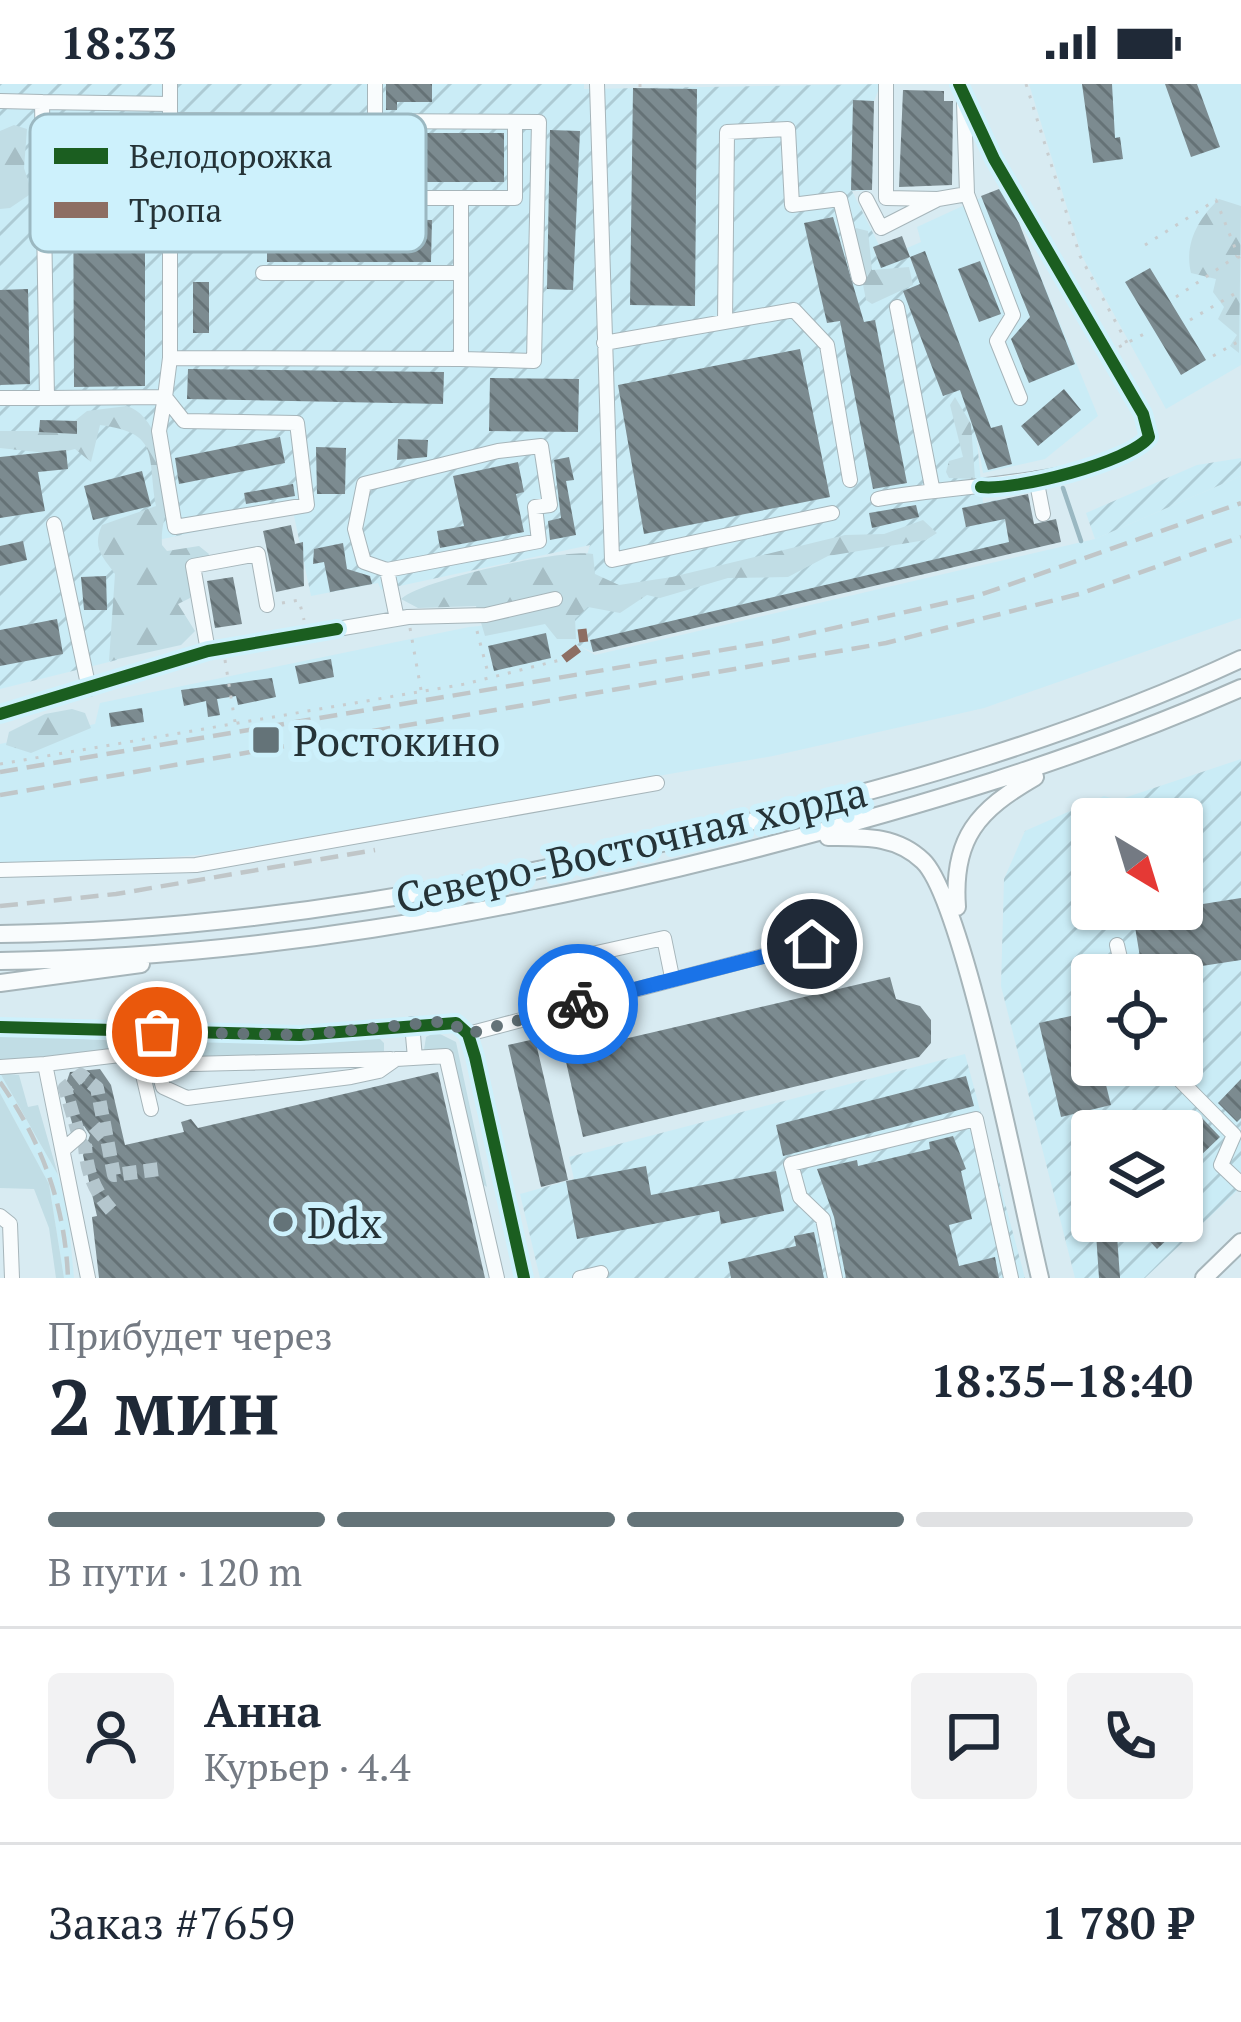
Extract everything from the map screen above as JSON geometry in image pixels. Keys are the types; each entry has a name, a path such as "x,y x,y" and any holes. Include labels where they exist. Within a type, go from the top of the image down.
{"main road":[{"name":"Северо-Восточная хорда","path":"0,934 209,923 379,901 572,867 906,782 1063,732 1241,658"},
{"name":"Северо-Восточная хорда","path":"0,961 213,950 383,927 612,884 803,837 1068,759 1241,688"},
{"path":"959,941 956,874 965,834 996,800 1068,759"},
{"path":"803,837 875,837 913,852 938,879 959,941 1040,1278"},
{"path":"0,983 88,974 213,950"},
{"path":"1204,1278 1241,1242"}],"street":[{"path":"170,84 170,112"},
{"path":"597,84 612,560 832,513"},
{"path":"886,84 886,198 967,194"},
{"path":"961,91 967,194 1013,315 998,341 1020,398"},
{"path":"878,500 932,487 981,487 1036,478 1117,459 1139,450 1149,437 1143,414 961,91"},
{"path":"0,101 216,114"},
{"path":"42,101 42,114"},
{"path":"170,358 534,361 539,122 426,121"},
{"path":"426,198 515,198 515,122"},
{"path":"725,322 727,132 788,130 792,205 841,200 859,278"},
{"path":"461,198 461,359"},
{"path":"866,200 880,228 938,199"},
{"path":"45,252 47,398"},
{"path":"164,397 184,421 296,423 307,505 176,526 159,431 164,397 170,358 170,252"},
{"path":"263,273 461,273"},
{"path":"897,308 932,487"},
{"path":"604,343 794,310 827,346 850,479"},
{"path":"0,398 164,397"},
{"path":"541,446 550,505 535,507 539,541 387,570 364,562 355,529 364,484 498,451 541,446"},
{"path":"1036,478 1043,514"},
{"path":"53,524 89,689"},
{"path":"208,651 193,566 258,554 267,605"},
{"path":"387,570 397,619"},
{"path":"0,714 208,651 397,619 473,616 555,599"},
{"path":"0,870 196,865 657,783"},
{"path":"602,997 592,954 664,938 672,977"},
{"path":"468,1034 812,944"},
{"path":"1117,945 1119,954"},
{"path":"0,1027 300,1035 448,1021 468,1034 524,1278"},
{"path":"412,1024 416,1058"},
{"path":"0,1067 94,1064 153,1051 163,1088 187,1098 379,1071 396,1059"},
{"path":"151,1109 143,1075 163,1063 446,1057 497,1278"},
{"path":"45,1064 88,1278"},
{"path":"1186,1086 1234,1135 1222,1165 1241,1184"},
{"path":"835,1278 823,1219 800,1197 791,1164 976,1118 1011,1278"},
{"path":"64,1149 79,1136"},
{"path":"0,1216 10,1224 12,1278"},
{"path":"580,1278 602,1273"}],"path":[{"path":"1026,84 1080,256 1127,343"},
{"path":"1145,245 1216,200 1241,263"},
{"path":"1176,297 1238,255"},
{"path":"1190,320 1241,290"},
{"path":"1107,352 1146,333"},
{"path":"1213,356 1241,340"},
{"path":"267,605 299,600 302,612"},
{"path":"473,616 489,675"},
{"path":"412,639 421,692"},
{"path":"0,764 421,692 564,659"},
{"path":"227,677 235,724"}],"shaded area":[{"path":"0,84 584,84 584,89 881,84 874,101 872,190 852,191 879,245 873,248 881,267 910,257 976,430 983,503 1001,499 1011,552 593,652 577,645 569,617 590,545 381,590 378,583 311,596 293,511 158,540 117,660 0,689"},
{"path":"1029,84 1241,84 1241,365 1166,409 1082,256"},
{"path":"1004,187 1098,416 1045,459 983,473 976,430 907,248 921,242 917,227"},
{"path":"1241,458 1241,476 1095,539 1086,513 1197,465"},
{"path":"1241,476 1241,618 984,708 773,756 209,854 0,871 0,744 95,724 100,703 469,627 569,617 577,645 595,655 1095,539"},
{"path":"1241,759 1241,1187 1203,1223 1203,1110 1071,1110 1071,1242 1183,1242 1145,1278 1075,1278 1001,986 1004,879 1025,831 1071,811 1071,930 1203,930 1203,798 1124,798"},
{"path":"965,1054 1025,1278 540,1278 520,1194 574,1179 569,1157"},
{"path":"0,1073 58,1175 68,1214 74,1278 64,1278 49,1184 0,1093"}],"green space":[{"path":"14,125 27,129 24,168 30,194 0,209 0,131"},
{"path":"1219,199 1241,206 1239,353 1230,346 1237,335 1218,319 1224,307 1213,292 1216,279 1191,273 1189,262 1194,233"},
{"path":"856,228 868,231 872,270 909,267 913,285 872,304 866,300 853,234"},
{"path":"955,397 971,424 975,479 949,478 946,472 949,461 963,457 950,405"},
{"path":"127,406 147,422 161,449 168,495 162,545 167,551 199,546 209,554 190,598 178,604 195,631 181,645 109,661 115,574 100,551 99,533 102,525 156,506 148,450 133,434 100,425 91,462 75,449 55,454 0,448 0,431 62,431 87,411"},
{"path":"923,520 937,533 926,540 828,556 788,577 728,578 660,598 647,595 620,613 588,607 575,619 576,639 557,639 545,624 485,636 476,606 418,608 401,599 463,575 554,556 593,554 595,574 619,585 672,577 845,535 884,534"},
{"path":"72,709 85,713 91,728 31,753 6,745 9,732 45,714"},
{"path":"436,1032 456,1042 487,1187 482,1184 450,1050 424,1050 426,1037"},
{"path":"0,1035 145,1042 143,1048 0,1060"},
{"path":"377,1036 384,1043 384,1054 163,1058 163,1049 180,1041"},
{"path":"0,1073 19,1075 28,1107 38,1105 58,1175"},
{"path":"0,1093 49,1184 64,1278 56,1278 49,1228 34,1189 0,1188"}],"building":[{"path":"386,84 432,84 432,102 397,102 397,110 386,110"},
{"path":"1082,84 1112,84 1115,138 1120,137 1123,159 1093,163"},
{"path":"1165,84 1197,84 1220,147 1191,157"},
{"path":"633,88 697,89 695,306 630,305"},
{"path":"903,90 944,91 944,101 953,101 952,185 899,187"},
{"path":"853,100 874,101 872,190 851,190"},
{"path":"550,130 580,131 573,290 547,289"},
{"path":"426,133 504,133 504,182 426,182"},
{"path":"999,189 1019,223 1075,364 1029,383 1011,339 1030,317 981,196"},
{"path":"833,217 864,322 875,320 907,483 873,489 840,321 827,323 804,223"},
{"path":"426,220 432,220 431,262 267,262 267,252 426,252"},
{"path":"902,236 910,257 881,268 873,247"},
{"path":"925,251 991,428 1002,425 1012,464 988,470 960,390 943,396 903,291 920,284 910,257"},
{"path":"73,252 145,252 145,386 74,387"},
{"path":"980,261 1001,314 979,322 958,269"},
{"path":"1150,268 1206,360 1181,375 1125,282"},
{"path":"193,282 209,282 209,333 193,333"},
{"path":"28,289 30,384 0,385 0,290"},
{"path":"800,349 830,497 644,534 618,385"},
{"path":"188,369 444,372 443,404 187,399"},
{"path":"490,378 579,379 578,432 489,431"},
{"path":"1064,389 1081,410 1038,446 1021,426"},
{"path":"40,420 77,421 77,434 39,432"},
{"path":"280,437 285,463 179,484 175,458"},
{"path":"398,439 428,440 427,457 397,460"},
{"path":"316,447 346,448 345,494 317,494"},
{"path":"66,450 68,469 38,472 45,511 0,518 0,457"},
{"path":"569,457 574,480 566,481 576,535 550,540 548,521 561,518 554,460"},
{"path":"518,462 524,492 516,494 524,532 440,548 437,531 464,526 453,476"},
{"path":"142,471 151,506 93,520 84,486"},
{"path":"293,484 295,496 246,504 244,493"},
{"path":"1028,494 1034,524 1056,519 1061,542 593,652 590,640 1009,542 1005,519 966,527 962,508"},
{"path":"916,505 919,517 872,528 869,513"},
{"path":"291,525 295,544 303,542 304,586 276,592 263,531"},
{"path":"23,541 27,560 0,566 0,546"},
{"path":"343,543 347,569 370,576 372,584 330,592 324,562 313,564 314,549"},
{"path":"106,576 107,610 84,610 81,577"},
{"path":"233,577 242,624 215,628 207,581"},
{"path":"57,619 63,654 0,666 0,630"},
{"path":"546,633 551,658 494,671 488,646"},
{"path":"331,659 334,677 299,684 295,666"},
{"path":"272,678 276,697 238,705 236,696 217,699 220,715 208,717 206,701 184,706 181,690"},
{"path":"142,708 144,722 111,727 109,713"},
{"path":"1241,898 1241,960 1203,966 1203,954 1140,954 1136,930 1203,930 1203,904"},
{"path":"890,977 896,999 920,1006 931,1020 931,1043 919,1057 583,1137 564,1053"},
{"path":"1071,1016 1071,1086 1106,1086 1111,1105 1071,1110 1071,1115 1061,1117 1039,1023"},
{"path":"535,1039 568,1180 541,1187 508,1045"},
{"path":"100,1069 111,1085 125,1145 184,1132 181,1122 191,1119 198,1128 438,1072 485,1278 99,1278 92,1217 97,1216 83,1155 90,1135 84,1126 73,1126 63,1092 70,1072"},
{"path":"966,1076 974,1106 783,1156 776,1125"},
{"path":"1241,1079 1241,1118 1237,1122 1218,1103"},
{"path":"1203,1119 1220,1137 1203,1153"},
{"path":"953,1136 966,1169 961,1171 972,1219 949,1225 959,1266 995,1257 999,1278 846,1278 834,1217 817,1169 857,1160 858,1166 930,1149 929,1142"},
{"path":"646,1166 651,1195 776,1171 784,1211 721,1224 719,1211 577,1239 566,1181"},
{"path":"814,1232 824,1278 731,1278 728,1262 796,1246 794,1236"},
{"path":"1097,1242 1117,1242 1120,1278 1099,1278"}],"waterway":[{"path":"1063,488 1081,541"}],"tunnel":[{"path":"79,1136 65,1088 81,1075 97,1088 114,1175 160,1169"},
{"path":"104,1127 85,1144 86,1154 96,1189 113,1212"}],"railway":[{"path":"0,772 776,641 977,596 1241,503"},
{"path":"0,795 886,643 1079,594 1241,537"},
{"path":"0,906 116,894 375,850"},
{"path":"0,1082 49,1175 62,1225 68,1278"}],"marked path":[{"path":"564,659 584,644 582,629"}],"cycle path":[{"path":"959,84 994,159 1143,414 1149,437 1120,456 1071,473 981,487"},
{"path":"0,714 208,651 337,629"},
{"path":"0,1027 300,1035 456,1023 468,1034 475,1057 524,1278"}],"way so far":[{"path":"157,1032 300,1035 448,1021 468,1034 578,1004"}],"place":[{"name":"Ростокино","path":"266,740"},
{"name":"Ddx","path":"283,1222"}],"route":[{"path":"578,1004 812,944"}]}
